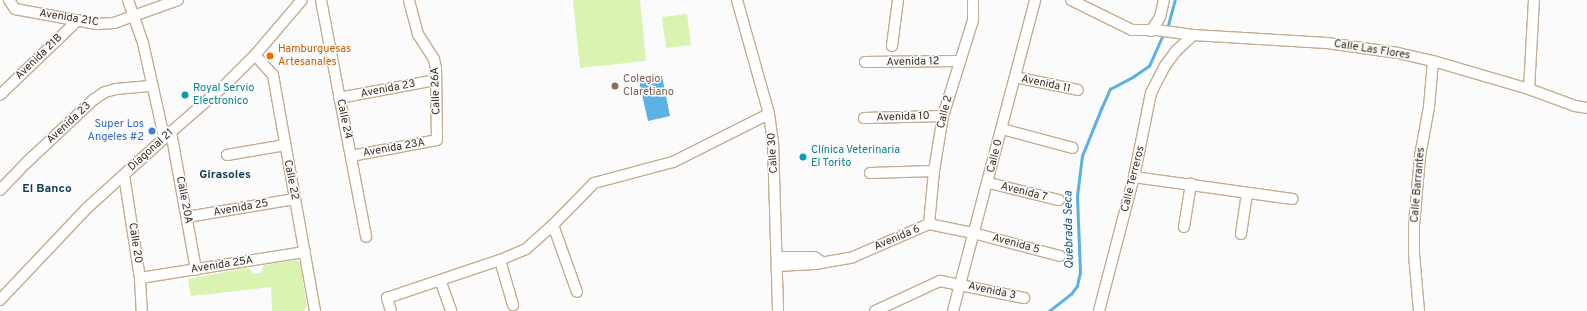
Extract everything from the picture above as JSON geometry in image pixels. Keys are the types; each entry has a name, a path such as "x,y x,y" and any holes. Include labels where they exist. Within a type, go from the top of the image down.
{"street":[{"name":"Avenida 21C","path":"9,0 15,9 96,24 114,23 178,0"},
{"name":"Calle 20A","path":"128,0 143,43 153,86 168,134 187,217 196,270"},
{"name":"Diagonal 21","path":"0,300 87,208 168,134 224,86 255,55 302,0"},
{"name":"Calle 24","path":"321,0 366,237"},
{"name":"Calle 26A","path":"409,0 418,34 434,59 436,80 437,140"},
{"name":"Calle 30","path":"737,0 769,114 773,141 778,311"},
{"path":"892,46 898,0"},
{"name":"Calle 0","path":"953,311 1002,130 1014,77 1035,0"},
{"name":"Calle Las Flores","path":"1071,0 1132,30 1327,43 1398,53 1433,61 1529,89 1575,106 1587,108"},
{"path":"1154,31 1160,17 1164,0"},
{"path":"1529,89 1534,0"},
{"name":"Calle 2","path":"929,224 934,171 943,116 973,20 973,2"},
{"name":"Avenida 21B","path":"0,95 78,20"},
{"path":"1172,33 1176,51"},
{"name":"Calle Terreros","path":"1100,311 1134,177 1151,93 1165,66 1176,51 1194,35"},
{"name":"Calle 22","path":"255,55 273,75 315,311"},
{"name":"Avenida 12","path":"865,62 960,61"},
{"name":"Calle Barrantes","path":"1419,311 1414,254 1415,210 1420,156 1429,107 1433,61"},
{"name":"Avenida 11","path":"1014,77 1078,90"},
{"name":"Avenida 23","path":"339,98 436,80"},
{"name":"Avenida 23","path":"0,190 26,163 93,100 105,92 116,89 153,86"},
{"path":"391,311 387,298 500,260 526,248 553,225 594,183 673,162 769,114"},
{"name":"Avenida 10","path":"864,118 943,116"},
{"path":"1002,130 1072,148"},
{"name":"Avenida 23A","path":"351,156 437,140"},
{"path":"227,156 285,145"},
{"path":"870,173 934,171"},
{"name":"Calle 20","path":"124,175 140,278 142,311"},
{"path":"1134,177 1292,199"},
{"name":"Avenida 7","path":"988,183 1059,200"},
{"path":"1184,227 1191,184"},
{"path":"1241,234 1247,192"},
{"name":"Avenida 25","path":"187,217 294,199"},
{"name":"Avenida 6","path":"777,262 814,257 822,262 853,257 929,224 973,233"},
{"path":"553,225 576,292"},
{"name":"Avenida 5","path":"973,233 1060,256"},
{"name":"Avenida 25A","path":"140,278 304,252"},
{"path":"500,260 513,304"},
{"path":"440,280 451,311"},
{"name":"Avenida 3","path":"875,311 940,281 1024,298"}],"green space":[{"path":"573,0 640,0 646,61 580,68"},
{"path":"687,14 691,45 666,48 662,17"},
{"path":"295,260 300,262 307,307 304,311 272,311 271,287 191,296 188,279 247,268 251,270 252,274 261,273 264,265"}],"water":[{"path":"662,76 670,116 648,121 639,81"}],"waterway":[{"name":"Quebrada Seca","path":"1167,29 1175,0"},
{"name":"Quebrada Seca","path":"1049,311 1071,294 1077,286 1080,272 1077,196 1082,156 1101,109 1110,89 1149,66 1164,33"}],"place":[{"name":"Hamburguesas Artesanales","path":"270,56"},
{"name":"Colegio Claretiano","path":"615,86"},
{"name":"Royal Servio Electronico","path":"185,95"},
{"name":"Super Los Angeles #2","path":"152,131"},
{"name":"Clínica Veterinaria El Torito","path":"803,157"}],"district":[{"name":"Girasoles","path":"225,176"},
{"name":"El Banco","path":"47,190"}]}
